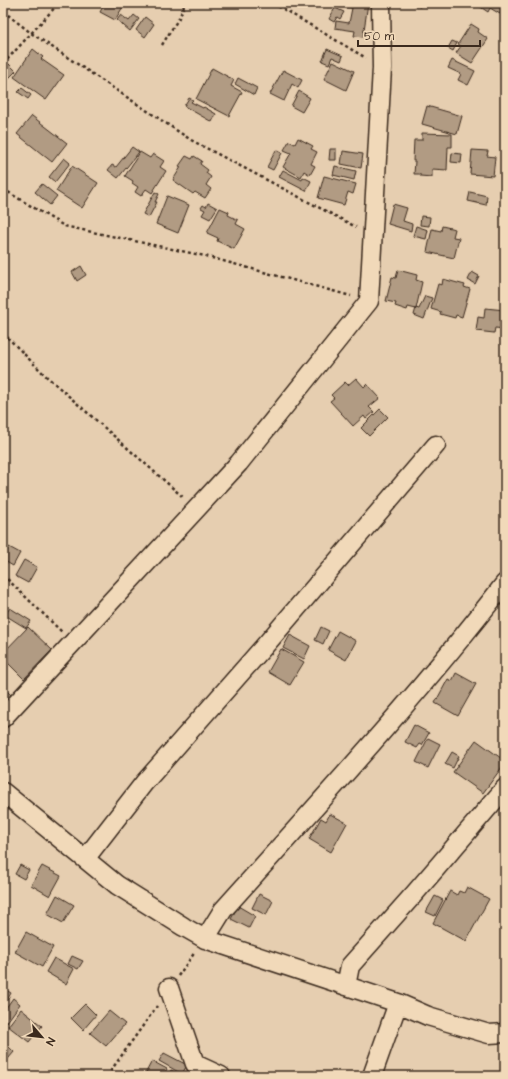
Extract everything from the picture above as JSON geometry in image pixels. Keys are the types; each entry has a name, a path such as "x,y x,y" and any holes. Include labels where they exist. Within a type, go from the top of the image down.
{"street":[{"path":"3,718 239,463 369,301 382,68 381,3"},
{"path":"85,859 144,783 268,642 436,445"},
{"path":"205,939 223,910 374,741 477,619 505,583"},
{"path":"346,986 350,966 505,788"},
{"path":"3,792 117,885 205,939 346,986 428,1016 489,1034 505,1033"},
{"path":"169,988 195,1064 221,1076"},
{"path":"372,1076 398,1004"}],"path":[{"path":"3,64 59,3"},
{"path":"162,45 180,16 185,3"},
{"path":"273,3 382,68"},
{"path":"3,11 32,33 191,140 372,236"},
{"path":"3,189 64,226 205,256 369,301"},
{"path":"3,333 46,376 196,509"},
{"path":"3,575 73,643"},
{"path":"106,1076 205,939"}],"building":[{"path":"105,3 121,3 124,5 115,20 100,12"},
{"path":"338,3 368,3 363,37 354,36 355,31 335,28 336,21 349,23 352,8 337,6"},
{"path":"408,3 421,3 420,7"},
{"path":"481,3 505,3 505,6 500,14 490,8 488,12 479,6"},
{"path":"335,8 344,12 340,19 337,17 334,22 329,19"},
{"path":"121,15 129,21 134,15 139,19 130,31 117,20"},
{"path":"145,17 154,24 145,37 136,30"},
{"path":"471,24 479,29 478,32 488,39 472,63 456,53 461,46 458,44"},
{"path":"452,41 457,43 453,51 448,48"},
{"path":"33,49 43,57 41,59 64,75 46,100 14,77"},
{"path":"327,49 343,56 341,61 332,57 329,64 322,61"},
{"path":"452,60 475,71 468,85 458,80 461,74 448,68"},
{"path":"333,61 354,71 346,90 324,79"},
{"path":"9,64 16,71 3,84 3,69"},
{"path":"212,68 234,80 231,86 242,92 229,116 196,99"},
{"path":"283,70 302,80 298,88 292,84 284,101 270,94"},
{"path":"238,78 257,88 254,95 235,84"},
{"path":"22,88 31,95 28,99 18,92"},
{"path":"299,91 310,98 302,112 291,106"},
{"path":"189,98 193,100 191,102 216,114 212,122 184,106"},
{"path":"427,106 462,116 457,134 422,124"},
{"path":"32,116 67,143 52,162 17,134"},
{"path":"422,133 452,134 452,147 448,147 447,170 432,169 432,177 414,174 414,140 422,140"},
{"path":"298,138 313,146 311,149 317,152 311,164 315,166 310,175 304,171 301,177 283,167 291,153 284,150 289,141 295,144"},
{"path":"132,147 139,152 118,178 108,170 112,165 116,167"},
{"path":"330,149 336,149 336,160 329,160"},
{"path":"276,150 282,153 273,170 267,167"},
{"path":"472,150 488,151 487,156 495,157 493,176 470,174"},
{"path":"343,151 363,154 361,168 341,164"},
{"path":"140,152 150,158 153,154 164,161 160,167 166,171 152,193 146,189 141,196 135,192 138,187 132,183 133,181 125,176"},
{"path":"452,153 462,154 461,163 451,162"},
{"path":"186,156 192,159 194,156 202,161 200,164 208,170 206,173 211,177 206,185 211,189 205,198 195,192 193,194 173,180 181,167 179,166"},
{"path":"64,158 70,163 55,182 49,177"},
{"path":"72,166 98,183 82,208 56,191"},
{"path":"335,166 356,171 354,180 333,175"},
{"path":"283,170 302,180 303,177 311,181 306,191 279,177"},
{"path":"324,176 356,184 353,194 348,192 344,205 318,198"},
{"path":"42,184 57,196 50,205 35,192"},
{"path":"155,192 159,194 155,202 157,202 149,217 143,214"},
{"path":"470,192 487,196 486,205 468,201"},
{"path":"167,196 189,205 178,233 156,224"},
{"path":"208,203 217,208 210,219 202,215 205,210 201,208 203,205 206,207"},
{"path":"393,204 407,208 403,221 412,224 411,231 388,224"},
{"path":"220,208 229,212 228,215 238,220 236,224 245,229 234,249 217,241 218,238 207,233"},
{"path":"421,216 430,217 429,226 420,225"},
{"path":"416,226 428,230 426,239 413,236"},
{"path":"442,226 455,229 453,237 459,238 454,258 427,252 432,229 441,231"},
{"path":"81,266 86,275 77,281 72,272"},
{"path":"398,270 417,275 416,280 422,282 416,309 408,307 407,310 395,306 396,303 386,301 392,277 396,278"},
{"path":"472,272 479,276 475,284 468,280"},
{"path":"443,279 465,285 464,287 470,289 462,317 456,315 455,318 440,314 441,312 431,309 438,284 442,285"},
{"path":"425,296 432,298 424,319 414,315 416,308 419,309"},
{"path":"485,308 505,310 505,329 495,328 494,333 476,331 478,317 484,318"},
{"path":"356,378 364,387 367,384 380,398 369,407 374,412 366,419 364,416 353,426 330,401 334,398 331,395 345,382 348,385"},
{"path":"380,409 388,417 369,436 361,428"},
{"path":"9,547 20,553 13,566 3,560 3,557"},
{"path":"24,560 37,567 28,583 15,576"},
{"path":"10,608 31,621 26,628 5,615"},
{"path":"28,627 52,650 24,679 3,658 3,653"},
{"path":"321,627 329,631 323,644 315,640"},
{"path":"338,631 356,641 346,660 328,650"},
{"path":"290,635 310,646 304,659 283,648"},
{"path":"281,649 304,662 290,685 268,672"},
{"path":"456,673 476,684 458,716 435,703 448,679 452,681"},
{"path":"3,687 12,696 3,711"},
{"path":"414,725 429,733 422,745 420,744 417,748 405,742"},
{"path":"428,738 440,744 428,768 416,762"},
{"path":"476,740 505,761 483,793 453,772"},
{"path":"452,752 459,756 453,768 445,764"},
{"path":"330,814 347,823 331,852 309,839 321,818 326,821"},
{"path":"20,865 29,870 24,879 15,874"},
{"path":"42,866 61,876 50,896 31,885"},
{"path":"467,887 489,899 466,941 433,923 450,891 457,895 459,891 464,893"},
{"path":"259,894 273,901 266,915 252,908"},
{"path":"57,895 74,905 63,923 47,914"},
{"path":"435,896 443,900 435,916 426,912"},
{"path":"238,906 255,916 249,928 231,919"},
{"path":"26,932 53,947 42,967 15,952"},
{"path":"72,956 83,961 78,969 68,964"},
{"path":"54,958 74,969 66,984 46,972"},
{"path":"3,988 11,993 3,1007"},
{"path":"13,998 20,1004 7,1022 3,1020 3,1012"},
{"path":"85,1004 96,1015 83,1030 71,1018"},
{"path":"21,1009 42,1026 29,1042 8,1026"},
{"path":"109,1011 125,1024 106,1046 90,1033"},
{"path":"7,1045 14,1052 8,1059 3,1055 3,1049"},
{"path":"164,1053 187,1065 182,1074 159,1061"},
{"path":"152,1061 167,1069 163,1076 144,1076"},
{"path":"171,1070 183,1076 168,1076"}]}
